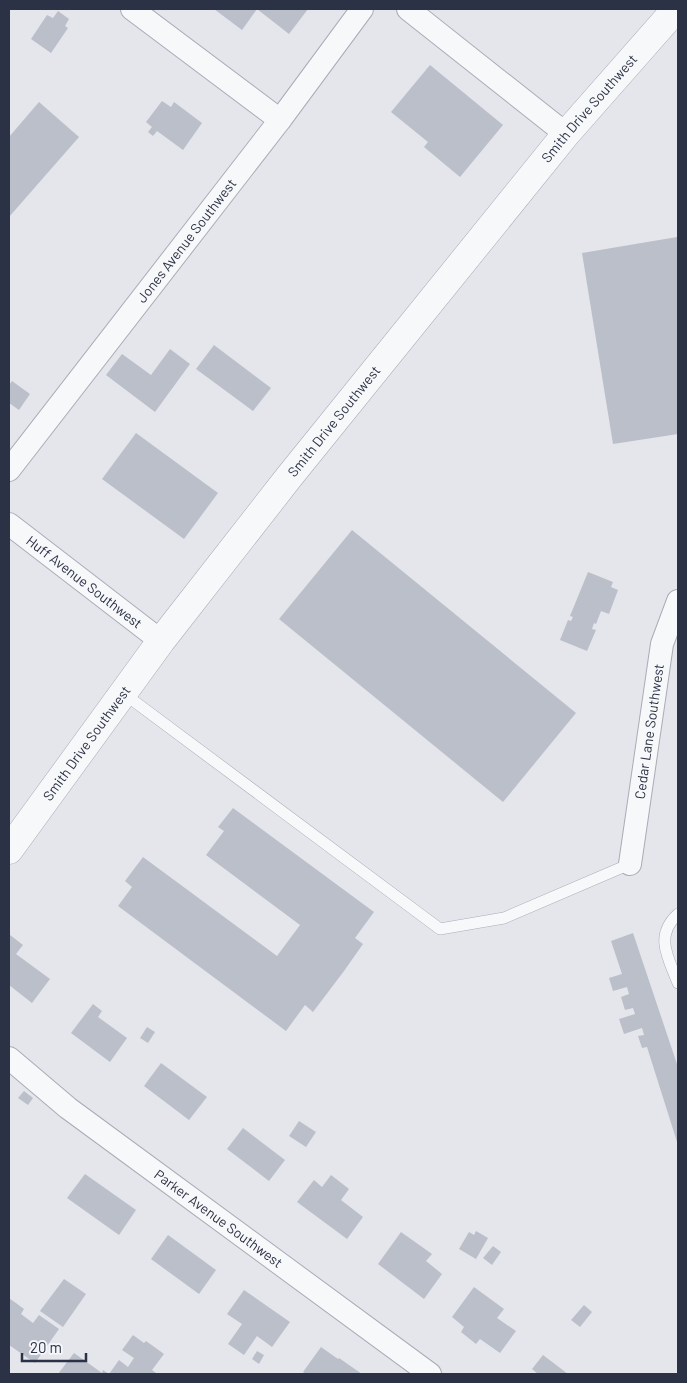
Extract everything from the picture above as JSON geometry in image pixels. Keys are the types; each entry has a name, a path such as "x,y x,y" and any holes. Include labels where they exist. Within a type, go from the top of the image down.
{"street":[{"path":"132,9 280,120"},
{"name":"Jones Avenue Southwest","path":"9,470 280,120 362,9"},
{"path":"408,9 566,134"},
{"name":"Smith Drive Southwest","path":"9,850 161,640 289,477 566,134 676,9"},
{"name":"Huff Avenue Southwest","path":"9,524 161,640"},
{"name":"Cedar Lane Southwest","path":"630,864 662,644 678,601"},
{"name":"Parker Avenue Southwest","path":"9,1058 68,1108 430,1374"}],"lane":[{"path":"123,693 440,929 504,918 630,864"},
{"path":"678,914 665,929 664,946 678,983"}],"building":[{"path":"214,9 257,9 242,30"},
{"path":"257,9 308,9 289,34"},
{"path":"58,11 69,19 65,26 68,28 51,53 31,39 47,15 53,18"},
{"path":"430,65 503,125 460,177 424,147 428,142 391,112"},
{"path":"162,101 171,107 174,102 202,123 183,150 157,131 153,136 148,132 152,127 146,122"},
{"path":"39,102 79,137 9,217 9,137"},
{"path":"677,237 678,434 613,444 582,253"},
{"path":"214,345 271,388 253,411 196,369"},
{"path":"170,349 190,364 155,412 106,375 122,354 151,375"},
{"path":"12,381 30,394 19,410 9,403 9,385"},
{"path":"136,433 218,493 184,539 102,479"},
{"path":"352,530 576,713 503,802 279,619"},
{"path":"588,572 613,582 611,587 618,590 609,614 601,611 596,624 594,623 592,629 596,630 587,651 560,640 568,620 571,621 573,617 570,616"},
{"path":"233,808 374,912 355,938 363,944 344,971 313,1012 305,1005 286,1031 118,906 132,887 125,881 143,857 277,956 300,925 206,855 224,831 218,827"},
{"path":"633,933 678,1067 678,1145 647,1047 642,1048 638,1036 644,1035 642,1028 624,1034 619,1019 635,1014 633,1008 625,1010 621,997 629,994 627,987 613,991 609,978 622,974 611,941"},
{"path":"10,935 23,945 16,954 50,979 32,1003 9,985"},
{"path":"93,1004 102,1011 98,1017 127,1038 110,1062 71,1033"},
{"path":"147,1027 155,1032 148,1043 140,1038"},
{"path":"161,1063 207,1097 189,1120 144,1086"},
{"path":"24,1091 33,1098 28,1105 18,1098"},
{"path":"299,1121 316,1132 306,1147 289,1136"},
{"path":"243,1128 285,1160 269,1181 227,1149"},
{"path":"85,1174 136,1210 119,1235 67,1198"},
{"path":"331,1175 349,1189 341,1200 363,1217 347,1239 297,1202 314,1180 322,1187"},
{"path":"476,1231 488,1238 476,1259 459,1249 469,1232 474,1235"},
{"path":"401,1232 432,1254 426,1261 442,1274 424,1299 378,1264"},
{"path":"168,1235 216,1270 199,1294 151,1259"},
{"path":"493,1246 501,1252 492,1265 483,1258"},
{"path":"64,1279 86,1294 63,1327 40,1311"},
{"path":"474,1287 504,1309 497,1318 516,1331 500,1353 480,1339 476,1344 461,1332 464,1327 452,1317"},
{"path":"244,1290 290,1322 272,1347 257,1336 244,1355 228,1344 242,1324 227,1314"},
{"path":"9,1298 24,1309 21,1314 33,1323 39,1315 59,1329 35,1363 9,1345"},
{"path":"584,1305 592,1312 580,1327 571,1320"},
{"path":"133,1335 144,1343 146,1341 164,1354 152,1370 156,1373 109,1374 119,1360 128,1367 134,1358 122,1350"},
{"path":"321,1347 362,1374 306,1374 303,1372"},
{"path":"257,1351 264,1355 259,1364 252,1359"},
{"path":"74,1353 102,1373 103,1370 109,1374 58,1374"},
{"path":"543,1355 568,1374 538,1374 532,1369"}]}
